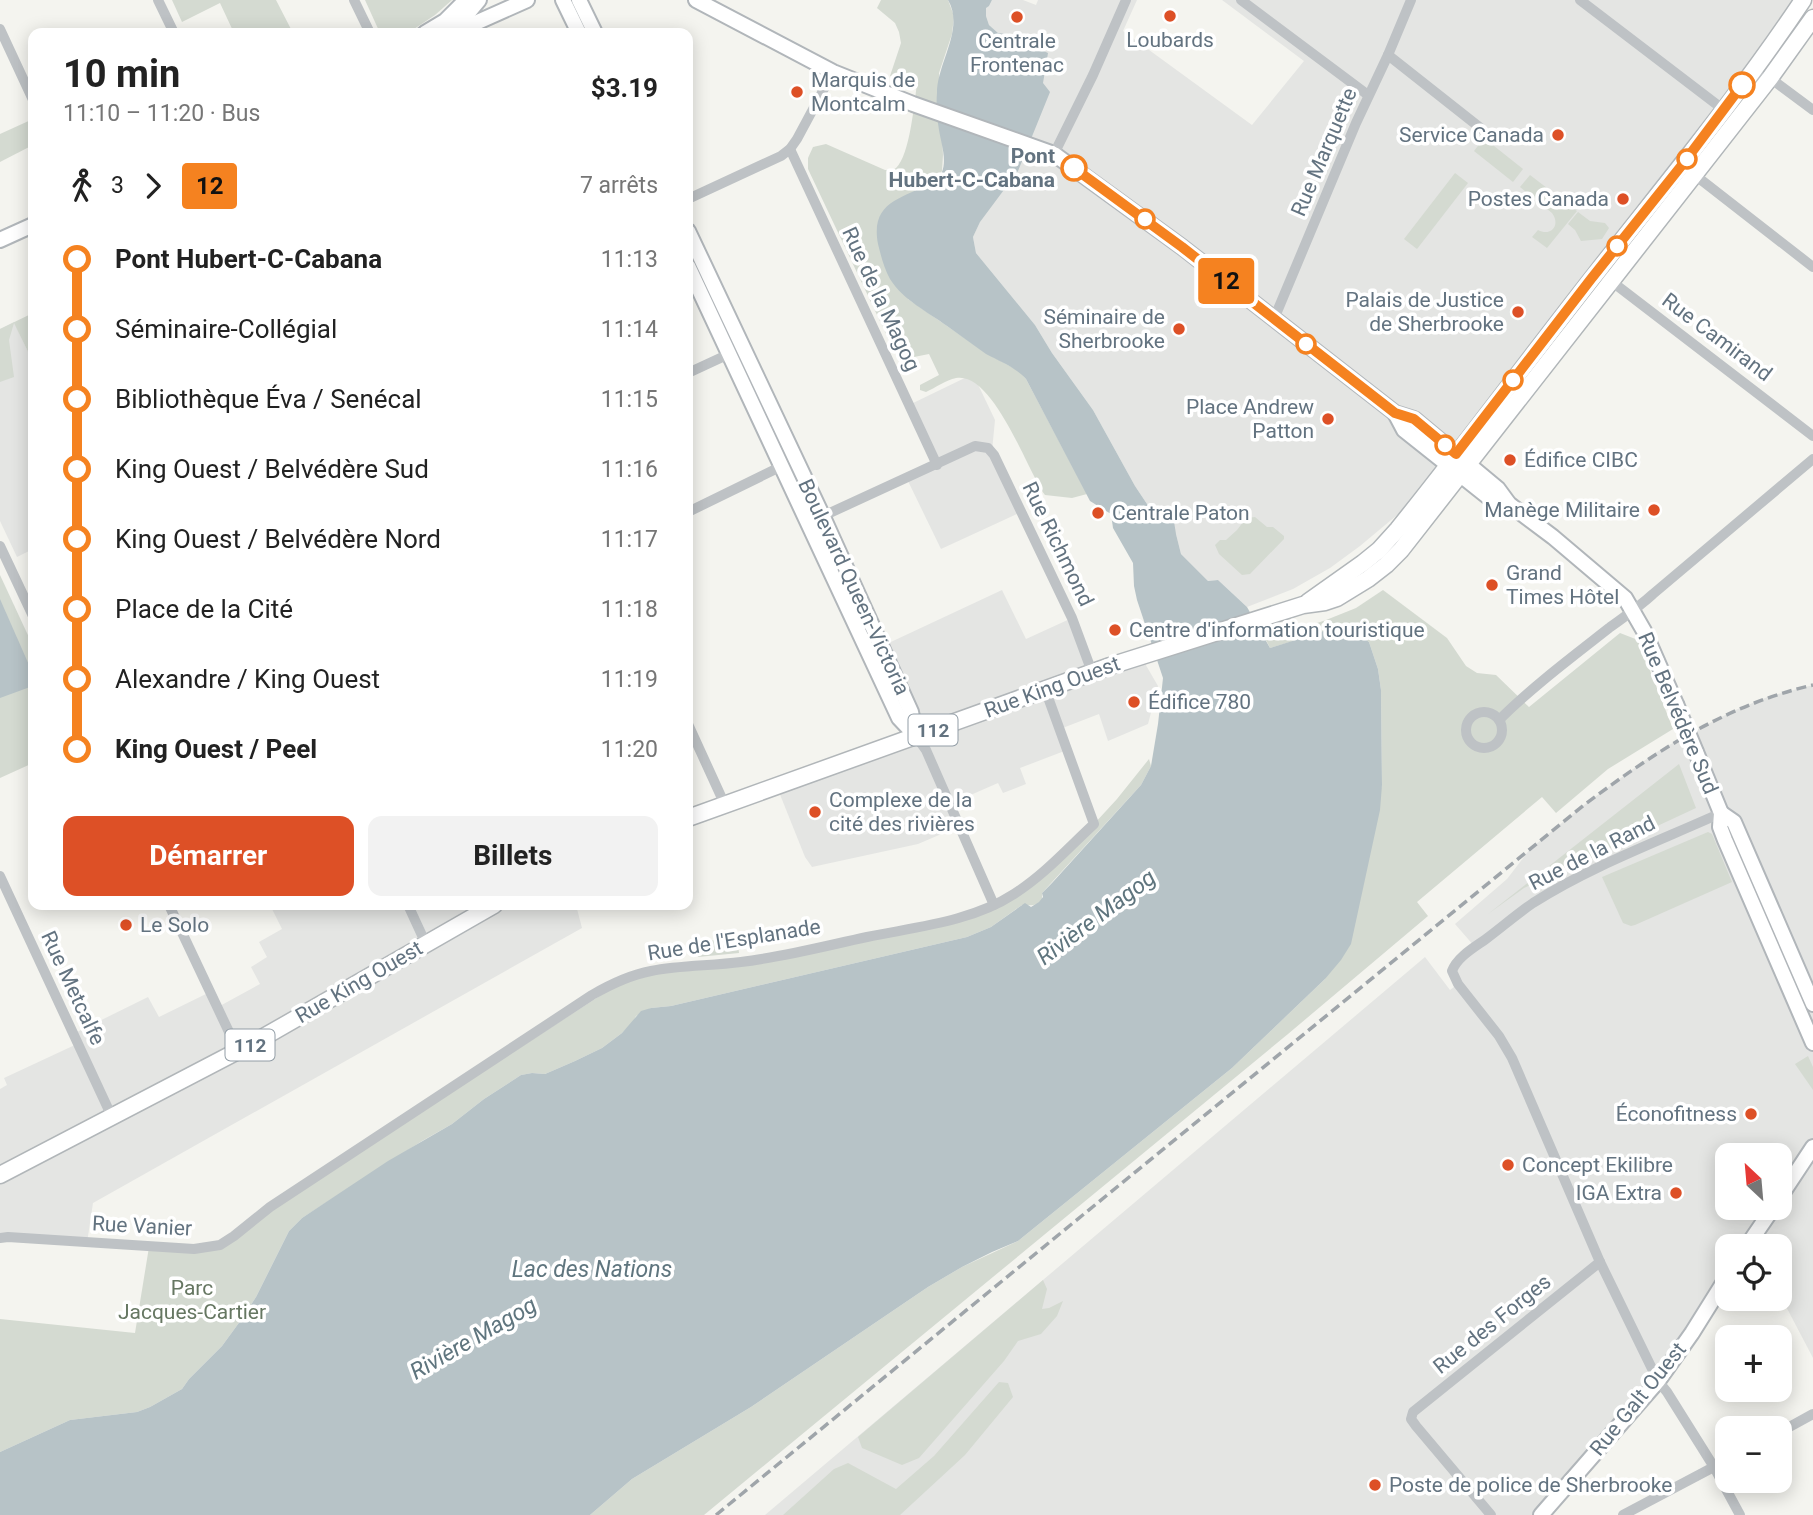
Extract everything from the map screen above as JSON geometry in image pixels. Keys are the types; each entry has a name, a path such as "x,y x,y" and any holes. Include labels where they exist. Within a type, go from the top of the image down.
{"main road":[{"path":"433,28 466,0"},
{"path":"449,28 479,0"},
{"path":"464,28 527,0"},
{"path":"564,0 577,28"},
{"path":"579,0 593,28"},
{"path":"695,0 833,72"},
{"name":"112","path":"1688,170 1724,110 1803,0"},
{"name":"112","path":"1458,465 1544,370 1604,276 1688,170 1770,78 1813,18"},
{"name":"Rue Belvédère Sud","path":"833,72 913,104 1054,154 1142,217 1395,413 1404,429 1458,465 1492,500 1509,504 1618,591 1634,611 1676,704 1721,813 1720,827 1725,840 1813,1044"},
{"path":"0,240 28,227"},
{"name":"Boulevard Queen-Victoria","path":"693,242 911,712 916,736"},
{"name":"Boulevard Queen-Victoria","path":"693,277 900,719 916,736"},
{"name":"Rue King Ouest","path":"693,816 1140,655 1303,605 1337,598 1386,565 1414,535 1458,465"},
{"name":"Rue Belvédère Sud","path":"1721,813 1734,822 1813,1004"},
{"name":"Rue King Ouest","path":"0,1175 238,1051 485,910"},
{"path":"1792,1179 1813,1147"},
{"name":"Rue Galt Ouest","path":"1541,1515 1658,1381 1715,1296"}],"street":[{"path":"158,0 172,28"},
{"path":"354,0 368,28"},
{"path":"1054,154 1126,0"},
{"path":"1241,0 1368,95"},
{"name":"Rue Marquette","path":"1274,319 1411,0"},
{"path":"1580,0 1724,110"},
{"path":"0,29 28,89"},
{"path":"1388,55 1483,130"},
{"path":"693,197 790,149 833,72"},
{"path":"1746,80 1770,78 1813,110"},
{"name":"Rue de la Magog","path":"790,149 937,465"},
{"path":"1688,170 1813,267"},
{"name":"Rue Camirand","path":"1604,276 1813,436"},
{"path":"693,371 729,354"},
{"name":"Rue Richmond","path":"937,465 975,446 988,448 994,455 1072,618 1092,672"},
{"path":"1499,720 1609,628 1634,611 1813,459"},
{"path":"808,523 937,465"},
{"path":"693,510 782,466"},
{"path":"0,546 28,604"},
{"name":"Rue de l'Esplanade","path":"270,1207 615,982 653,970 779,956 954,919 994,905 1013,895 1040,875 1094,824 1045,689"},
{"path":"693,735 725,805"},
{"path":"916,736 926,750 994,905"},
{"name":"Rue de la Rand","path":"1600,1262 1513,1058 1458,984 1452,971 1467,953 1532,904 1563,886 1721,813"},
{"name":"Rue Metcalfe","path":"0,876 3,891 112,1117"},
{"path":"171,910 238,1051"},
{"path":"410,910 426,944"},
{"name":"Rue Vanier","path":"0,1238 194,1250 220,1245 270,1207"},
{"path":"1600,1262 1658,1381 1714,1467 1740,1515"},
{"name":"Rue des Forges","path":"1491,1515 1411,1419 1413,1412 1600,1262"},
{"path":"1792,1425 1813,1414"},
{"path":"1623,1515 1714,1467"}],"shaded area":[{"path":"992,0 1023,0 1036,5 1038,0 1137,0 1123,31 1252,125 1304,61 1222,0 1812,0 1759,77 1689,170 1457,465 1330,568 1293,589 1247,607 1218,580 1208,581 1181,554 1176,534 1151,510 1093,410 1035,325 976,253 973,237 1043,83 1007,34 998,33 989,25 986,7"},
{"path":"14,322 28,351 28,552 17,557 0,521 0,329"},
{"path":"973,374 995,420 992,451 1021,512 941,549 907,479 937,465 909,405"},
{"path":"1002,590 1026,639 1072,618 1092,672 1140,655 1158,686 1148,724 1108,741 1099,714 1060,729 1067,750 1020,768 1026,784 1003,793 998,783 950,804 960,826 918,844 812,867 805,857 777,787 916,736 878,648"},
{"path":"1813,685 1813,1358 1788,1311 1792,1311 1792,1234 1715,1234 1715,1296 1692,1333 1541,1515 765,1515 1425,957 1450,990 1458,984 1452,971 1475,947 1455,924 1507,879 1530,849 1655,753 1733,711 1770,696"},
{"path":"272,910 577,910 582,928 93,1203 87,1243 0,1238 0,1089 7,1085 4,1078 77,1044 73,1034 148,997 159,1017 210,992 218,1007 260,984 251,967 267,957 259,942 282,929"}],"green space":[{"path":"172,0 276,0 290,28 232,28 220,3 182,22"},
{"path":"365,0 452,0 416,28 378,28"},
{"path":"881,0 948,0 954,16 952,34 939,73 942,171 937,179 927,185 908,299 986,353 1019,371 1026,379 1087,494 1072,498 1045,495 996,405 970,380 956,378 926,392 920,390 920,385 939,375 929,354 904,359 895,353 808,169 808,158 813,147 826,144 885,170 895,169 905,152 917,84 890,76 901,43 895,23 877,8"},
{"path":"28,121 28,148 0,162 0,134"},
{"path":"1484,138 1523,169 1513,182 1474,151"},
{"path":"1455,173 1468,183 1417,249 1404,239"},
{"path":"1530,175 1577,211 1547,248 1532,237 1538,230 1551,231 1555,225 1555,217 1520,187"},
{"path":"1578,212 1590,221 1605,223 1609,228 1602,239 1581,241 1568,224"},
{"path":"28,315 28,352 14,323 9,340 14,377 0,382 0,329"},
{"path":"1255,517 1267,527 1273,527 1284,539 1250,574 1242,575 1219,554 1215,545 1220,540 1226,540 1246,518"},
{"path":"0,575 28,635 28,765 0,778"},
{"path":"1383,590 1447,638 1466,666 1477,673 1496,675 1529,707 1620,633 1638,640 1673,729 1608,769 1556,813 1542,797 1417,902 1428,916 704,1515 590,1515 632,1479 751,1407 928,1287 962,1267 1018,1241 1232,1068 1325,979 1382,785 1381,690 1378,669 1369,642 1348,627 1270,648 1266,640 1356,608"},
{"name":"Parc Jacques-Cartier","path":"1149,759 1151,766 1141,785 1042,893 1042,900 1037,904 1022,905 991,927 967,937 671,1006 651,1008 636,1016 622,1033 602,1048 545,1074 521,1075 452,1124 302,1218 289,1231 256,1297 241,1320 222,1346 182,1389 137,1412 70,1420 0,1452 0,1319 135,1333 149,1247 210,1248 629,977 741,962 953,919 1013,895 1094,824"},
{"path":"1679,764 1696,808 1524,888 1488,914"},
{"path":"1708,832 1712,834 1732,882 1635,925 1623,923 1602,877"},
{"path":"737,938 739,953 698,957 696,942"},
{"path":"1808,1056 1813,1067 1813,1090 1795,1064"},
{"path":"1043,1280 1047,1289 1042,1309 1063,1301 1057,1316 1041,1334 1018,1341 1004,1361 919,1458 902,1465 862,1448 858,1437"},
{"path":"999,1382 1008,1383 1013,1397 965,1455 900,1515 783,1515 834,1469 848,1463 896,1489 934,1456"}],"water":[{"name":"Lac des Nations","path":"948,0 992,0 986,8 989,25 998,33 1007,34 1048,53 1043,83 1050,92 1018,171 980,222 973,237 976,253 1035,325 1093,410 1151,510 1172,509 1181,554 1208,581 1218,580 1247,607 1270,648 1337,627 1348,627 1369,642 1378,669 1381,690 1380,810 1351,944 1341,960 1325,979 1232,1068 1018,1241 962,1267 928,1287 751,1407 632,1479 590,1515 0,1515 0,1452 70,1420 137,1412 182,1389 222,1346 241,1320 256,1297 289,1231 302,1218 388,1161 452,1124 521,1075 545,1074 602,1048 622,1033 641,1011 967,937 991,927 1025,903 1031,907 1039,902 1043,897 1042,893 1141,785 1151,766 1163,678 1137,600 1133,563 1113,528 1111,514 1090,501 1026,379 986,354 902,293 888,275 878,244 877,230 884,210 899,198 931,183 942,172 944,156 937,98 938,82 952,34 952,11"},
{"path":"0,599 28,663 28,688 0,698"}],"railway":[{"path":"716,1515 1584,805 1637,767 1692,733 1750,705 1813,685"}],"bus line":[{"name":"12","path":"1074,168 1182,247 1395,413 1414,419 1456,454 1742,85"}],"place":[{"name":"Loubards","path":"1170,16"},
{"name":"Centrale Frontenac","path":"1017,17"},
{"name":"Marquis de Montcalm","path":"797,92"},
{"name":"Service Canada","path":"1558,135"},
{"name":"Pont Hubert-C-Cabana","path":"1074,168"},
{"name":"Postes Canada","path":"1623,199"},
{"name":"Palais de Justice de Sherbrooke","path":"1518,312"},
{"name":"Séminaire de Sherbrooke","path":"1179,329"},
{"name":"Place Andrew Patton","path":"1328,419"},
{"name":"Édifice CIBC","path":"1510,460"},
{"name":"Manège Militaire","path":"1654,510"},
{"name":"Centrale Paton","path":"1098,513"},
{"name":"Grand Times Hôtel","path":"1492,585"},
{"name":"Centre d'information touristique","path":"1115,630"},
{"name":"Édifice 780","path":"1134,702"},
{"name":"Complexe de la cité des rivières","path":"815,812"},
{"name":"Le Solo","path":"126,925"},
{"name":"Éconofitness","path":"1751,1114"},
{"name":"Concept Ekilibre","path":"1508,1165"},
{"name":"IGA Extra","path":"1676,1193"},
{"name":"Poste de police de Sherbrooke","path":"1375,1485"}],"water label":[{"name":"Rivière Magog","path":"1096,917"},
{"name":"Rivière Magog","path":"473,1338"}]}
